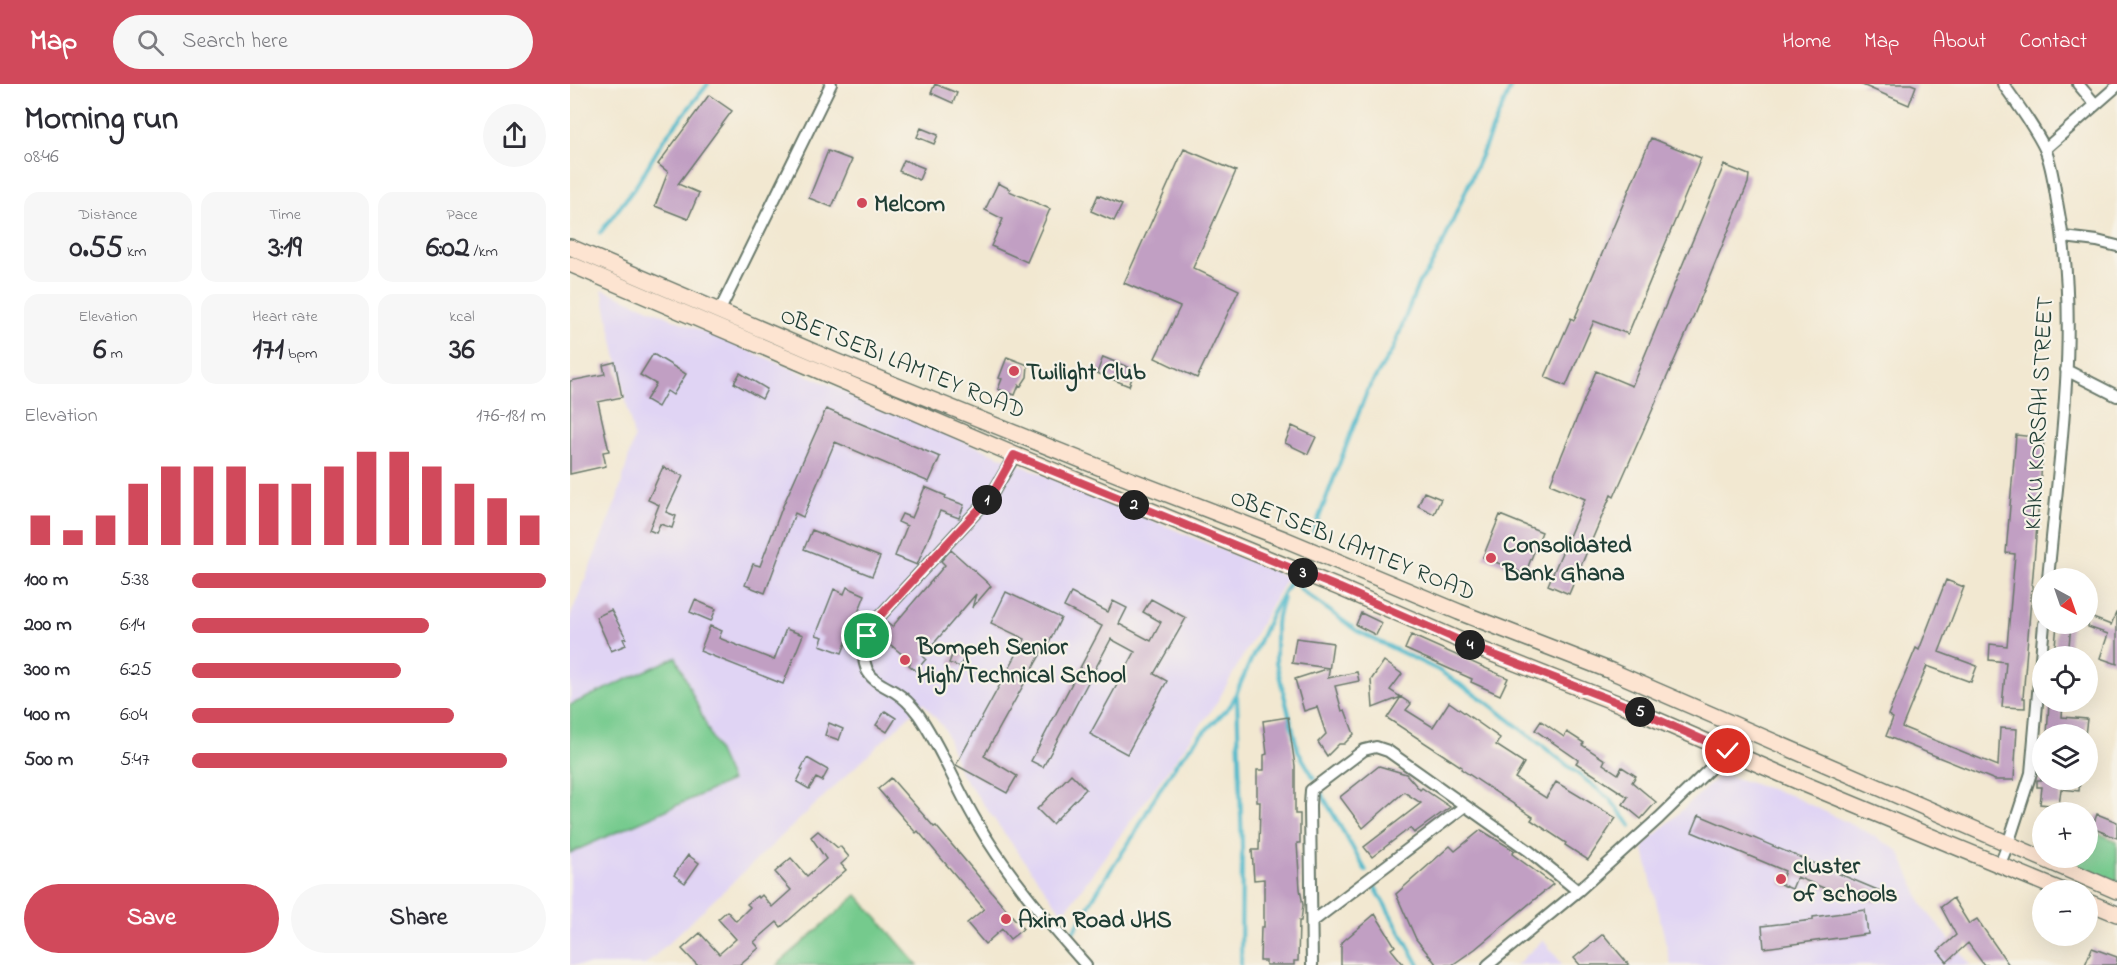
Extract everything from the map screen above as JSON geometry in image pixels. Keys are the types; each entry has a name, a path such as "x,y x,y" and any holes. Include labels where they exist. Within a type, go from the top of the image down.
{"main road":[{"name":"OBETSEBI LAMTEY ROAD","path":"570,247 897,386 1601,667 2117,891"},
{"name":"OBETSEBI LAMTEY ROAD","path":"570,264 1014,455 1340,588 1479,649 1632,708 1728,751 2037,880"},
{"path":"2098,906 2117,914"}],"street":[{"path":"720,310 831,84"},
{"name":"KAKU KORSAH STREET","path":"2003,84 2031,124 2045,149 2051,168 2064,237 2067,310 2066,370 2049,568"},
{"path":"2078,84 2095,104"},
{"path":"2045,149 2117,86"},
{"path":"2064,237 2117,246"},
{"path":"2066,370 2117,396"},
{"path":"1014,455 991,496 878,618 867,636 864,655 867,671 877,682 897,694 916,711 929,730 976,821 1016,882 1086,965"},
{"path":"2000,864 2031,773 2043,634"},
{"path":"1312,965 1311,790 1364,750 1376,747 1388,752 1529,851 1578,891"},
{"path":"1488,965 1578,891 1659,818 1728,751"},
{"path":"1312,922 1465,806"}],"shaded area":[{"name":"Bompeh Senior High/Technical School","path":"602,289 1287,577 1216,704 1063,914 960,772 944,728 923,703 645,965 570,965 570,617 617,499 634,438"},
{"name":"cluster of schools","path":"1721,774 1790,795 1867,832 1899,851 1924,908 1971,965 1671,965 1643,846"},
{"path":"1543,940 1563,965 1516,965"}],"green space":[{"path":"676,657 731,781 570,853 570,705"},
{"path":"2098,833 2117,841 2117,885 2076,868 2098,868"},
{"path":"857,895 918,965 777,965"}],"building":[{"path":"935,84 957,93 953,103 931,93"},
{"path":"1860,84 1911,84 1916,86 1909,105"},
{"path":"709,95 732,111 678,184 699,193 688,219 655,206 668,172 658,164"},
{"path":"921,128 938,135 934,144 917,137"},
{"path":"1651,138 1701,158 1628,334 1594,321 1566,386 1545,377 1571,318 1574,320"},
{"path":"1184,149 1236,171 1193,268 1239,290 1197,378 1155,358 1180,307 1124,283"},
{"path":"828,151 852,160 832,207 809,198"},
{"path":"904,160 924,168 919,180 899,171"},
{"path":"1724,165 1749,175 1748,183 1689,327 1614,497 1611,495 1569,594 1548,585 1585,499 1550,484 1596,371 1632,386"},
{"path":"998,183 1010,189 1009,191 1050,209 1027,262 991,246 1003,219 985,210"},
{"path":"1098,195 1122,205 1114,221 1091,211"},
{"path":"653,354 686,374 673,395 667,391 658,407 646,400 656,384 640,375"},
{"name":"Twilight Club","path":"1007,357 1028,365 1027,377 1021,386 1019,385 1015,395 998,389 1002,379 999,378"},
{"path":"1103,357 1135,370 1129,386 1097,373"},
{"path":"615,362 622,397 598,402 609,451 603,452 606,466 570,474 570,381 605,374 603,365"},
{"path":"740,373 767,389 762,399 734,383"},
{"path":"826,409 940,457 929,482 835,442 803,517 795,513 765,593 745,585 753,564 760,566 782,508"},
{"path":"1292,426 1316,437 1308,454 1285,443"},
{"path":"2016,435 2044,438 2032,568 2023,698 2025,698 2025,708 2002,707 2006,662 1989,660 1990,644 2007,646 2015,554 2006,553"},
{"path":"663,467 683,476 666,512 676,516 672,528 660,524 656,533 649,530 659,505 648,500"},
{"path":"925,487 964,505 959,518 940,511 917,565 895,556 907,526 898,522 902,514 912,518"},
{"path":"1424,492 1441,499 1434,514 1418,506"},
{"path":"1500,515 1542,532 1525,574 1483,557"},
{"path":"812,530 880,557 872,576 804,549"},
{"path":"951,550 991,586 972,608 976,594 923,656 926,659 916,671 909,665 911,662 877,636 886,622 892,627 945,565 941,561"},
{"path":"1946,580 1964,587 1939,652 1977,666 1971,682 1927,666 1902,727 1998,766 2000,728 2017,729 2014,780 1995,780 1886,736 1893,718 1888,715 1916,648 1919,650"},
{"path":"847,587 865,595 842,653 820,645 823,637 816,635 834,589 844,594"},
{"path":"1006,592 1061,618 1046,649 1044,648 984,756 1017,776 1007,793 956,765 1025,639 991,623"},
{"path":"1071,593 1108,612 1113,601 1127,608 1119,624 1151,641 1161,622 1143,612 1151,599 1186,618 1154,674 1167,681 1127,754 1090,734 1135,652 1111,639 1043,767 1031,761 1102,626 1064,607"},
{"path":"695,600 716,609 711,621 690,612"},
{"path":"611,610 626,638 623,639 626,645 611,651 596,617"},
{"path":"1361,613 1382,623 1376,635 1356,625"},
{"path":"2117,613 2117,664 2100,658 2108,634 2098,630 2098,620 2111,625"},
{"path":"710,626 722,631 719,638 774,660 786,629 803,635 783,684 700,651"},
{"path":"2056,634 2070,634 2069,646 2055,646"},
{"path":"1411,635 1508,678 1500,695 1471,682 1472,679 1405,649"},
{"path":"1296,638 1333,643 1328,678 1357,672 1359,681 1335,686 1342,711 1345,710 1354,734 1327,756 1318,742 1326,734 1317,707 1304,711 1295,679 1329,668 1292,663"},
{"path":"955,647 966,652 960,667 949,663"},
{"path":"1384,661 1402,674 1390,690 1401,697 1373,708 1371,680"},
{"path":"1401,697 1411,704 1406,710 1433,727 1449,702 1500,738 1496,745 1524,763 1515,778 1546,798 1556,782 1616,818 1588,860 1531,820 1533,817 1387,718"},
{"path":"885,711 896,718 887,732 876,725"},
{"path":"2048,712 2062,712 2062,717 2087,719 2086,724 2048,724"},
{"path":"1288,717 1295,766 1295,814 1300,814 1300,843 1297,843 1303,905 1301,921 1299,921 1298,961 1294,961 1294,965 1266,965 1266,961 1260,961 1261,927 1264,927 1264,879 1254,880 1252,850 1259,850 1260,802 1257,802 1257,770 1264,770 1264,755 1267,754 1263,721"},
{"path":"1541,721 1564,737 1567,732 1584,743 1582,745 1605,760 1603,764 1618,774 1622,767 1636,776 1632,782 1656,802 1641,819 1623,804 1628,797 1576,763 1578,760 1535,730"},
{"path":"829,723 843,729 839,740 825,735"},
{"path":"807,758 828,770 822,781 816,778 809,789 797,782"},
{"path":"1379,766 1406,774 1420,790 1422,788 1450,807 1414,833 1410,828 1372,857 1364,847 1421,803 1404,792 1363,828 1340,797"},
{"path":"1071,774 1086,789 1052,824 1037,809"},
{"path":"891,778 934,827 936,826 1023,929 1010,939 1002,929 985,944 967,923 984,909 918,831 916,833 878,789"},
{"path":"2042,790 2061,790 2059,802 2040,802"},
{"path":"2098,814 2117,822 2117,838 2098,830"},
{"path":"1699,815 1880,891 1875,903 1844,889 1841,895 1797,877 1792,889 1780,884 1785,871 1692,832"},
{"path":"1481,830 1515,851 1512,854 1553,884 1475,949 1452,965 1437,965 1416,939 1396,894 1450,846 1455,851"},
{"path":"818,831 838,848 840,846 849,857 841,864 846,870 781,927 777,922 754,942 759,948 739,965 697,965 682,949 700,933 719,954 736,939 718,919 727,911 736,921 750,907 747,904 757,896 759,898 762,895 772,907 791,890 775,872 791,858 807,876 826,859 811,837"},
{"path":"688,855 699,863 685,883 674,875"},
{"path":"1953,898 1969,924 1977,919 2009,965 1984,965 1968,943 1947,962 1938,951 1956,935 1941,907"},
{"path":"1865,910 1868,934 1764,948 1762,926 1813,920 1813,917"},
{"path":"1375,914 1395,946 1391,949 1404,965 1341,965 1341,943"},
{"path":"1603,934 1629,965 1580,965 1574,958"},
{"path":"2092,948 2117,957 2117,965 2085,965"}],"waterway":[{"path":"600,233 636,186 664,139 708,84"},
{"path":"1313,533 1367,391 1393,349 1419,282 1427,273 1444,241 1512,84"},
{"path":"1293,576 1300,589 1357,631 1438,670 1484,700 1610,799 1631,826"},
{"path":"1073,932 1177,763 1231,705 1270,617 1293,576"},
{"path":"1283,598 1276,623 1276,662 1298,751 1314,778"},
{"path":"1237,696 1242,847 1241,965"},
{"path":"1320,791 1366,871"},
{"path":"1372,882 1419,965"}],"place":[{"name":"Melcom","path":"862,203"},
{"name":"Twilight Club","path":"1014,371"},
{"name":"Consolidated Bank Ghana","path":"1491,558"},
{"name":"Bompeh Senior High/Technical School","path":"905,660"},
{"name":"cluster of schools","path":"1781,879"},
{"name":"Axim Road JHS","path":"1006,919"}],"route":[{"path":"867,636 878,618 991,496 1014,455 1340,588 1479,649 1632,708 1728,751"}]}
